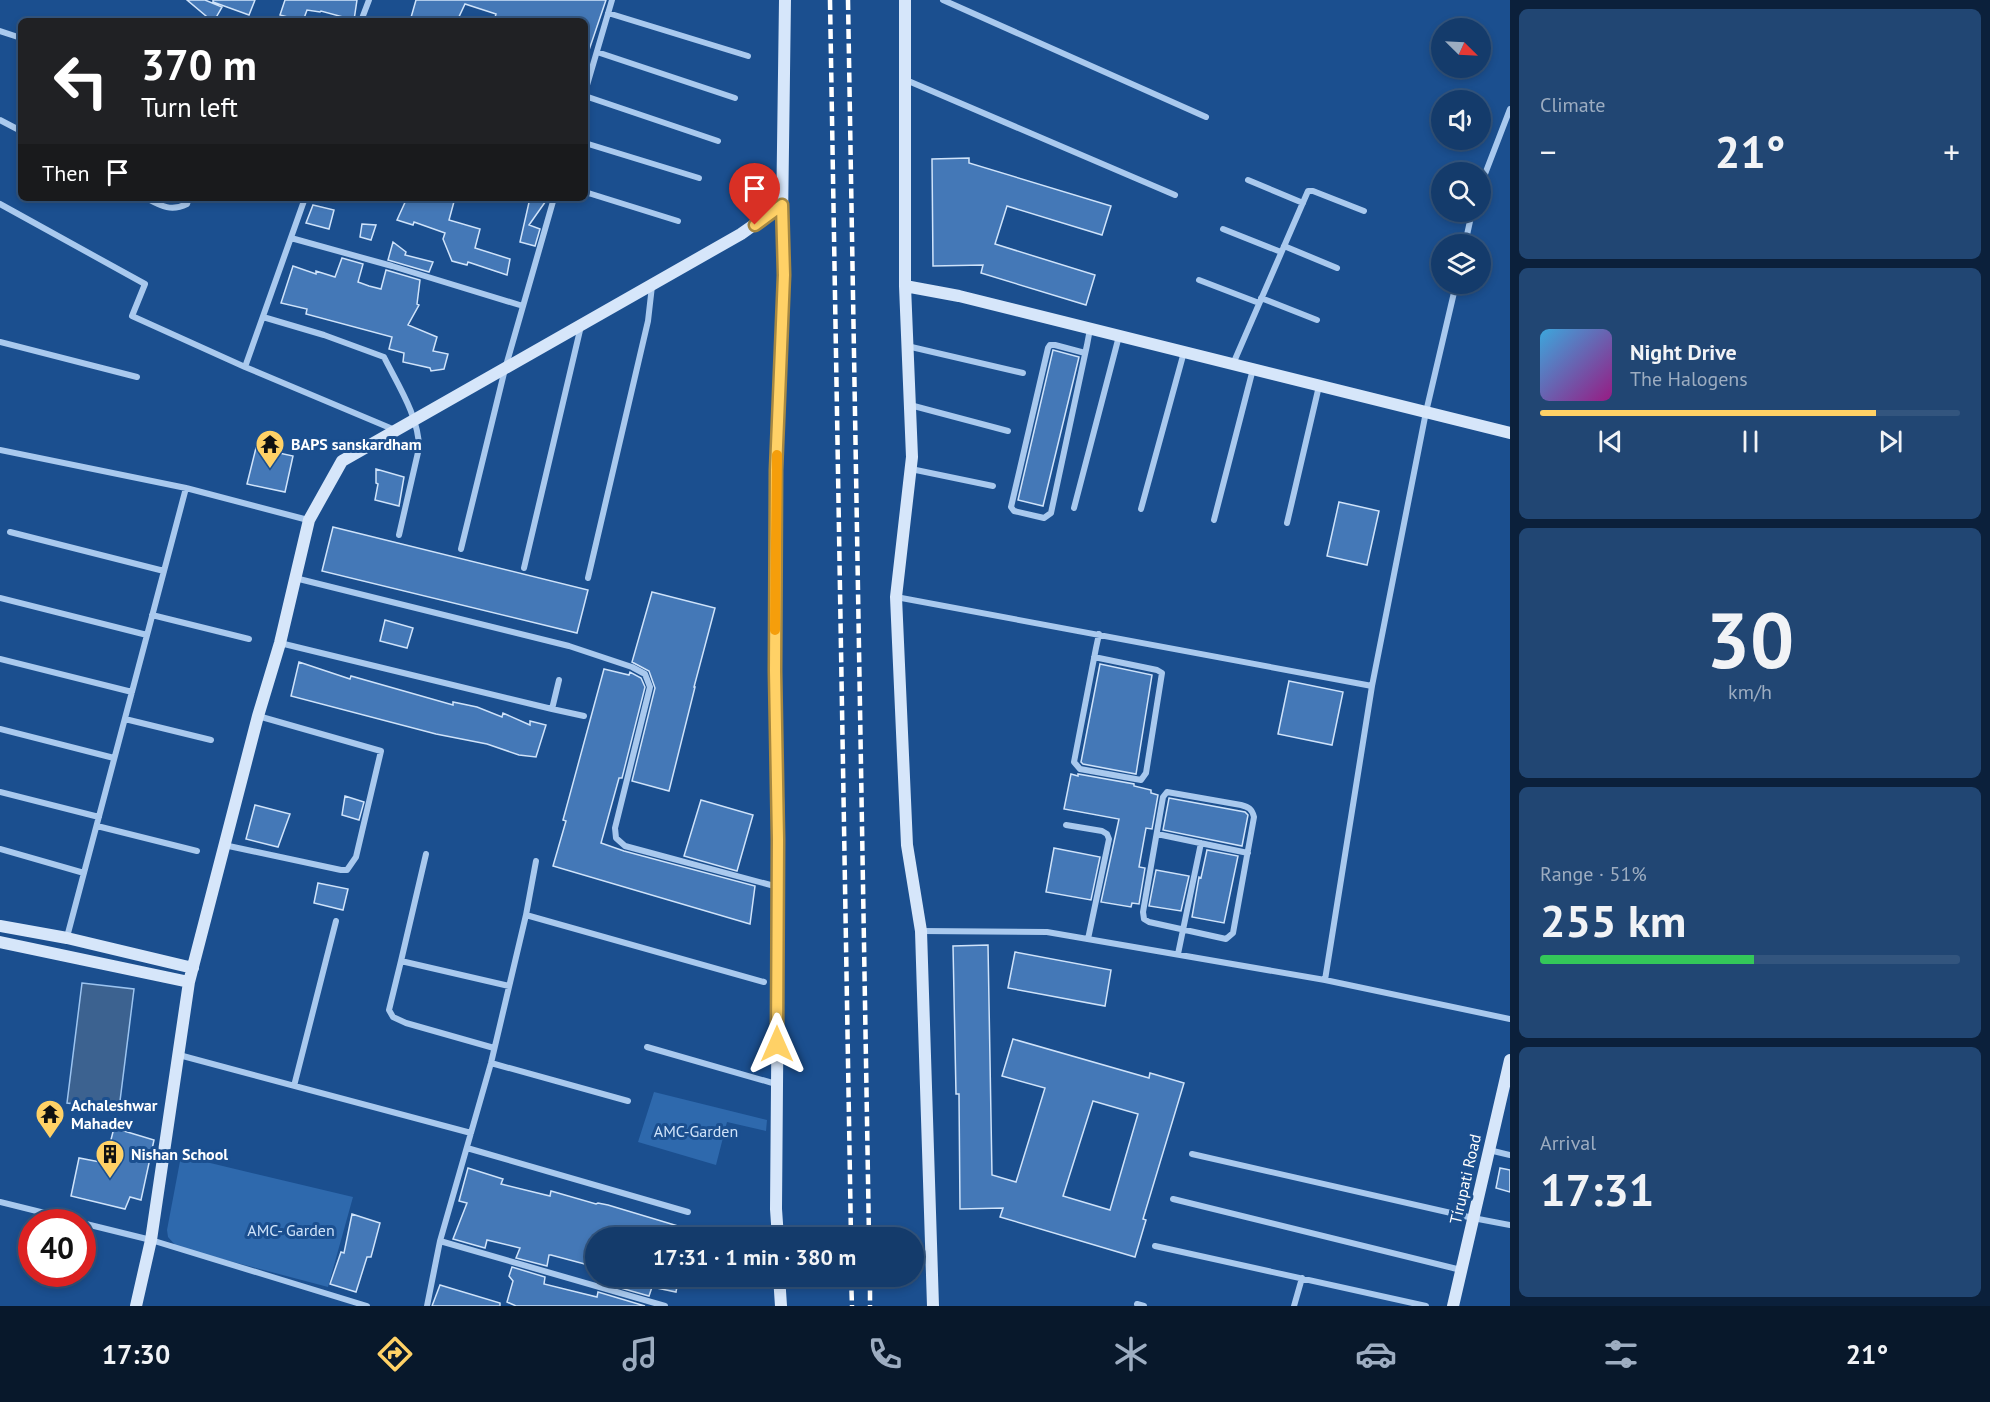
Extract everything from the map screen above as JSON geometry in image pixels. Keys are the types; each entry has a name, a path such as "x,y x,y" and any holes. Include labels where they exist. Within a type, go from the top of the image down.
{"street":[{"path":"362,18 369,0"},
{"path":"588,84 612,0"},
{"path":"777,1227 776,470 784,275 782,205 784,0"},
{"path":"905,0 905,286 911,469 896,597 907,845 921,930 933,1306"},
{"path":"943,0 1206,117"},
{"path":"608,13 748,56"},
{"path":"0,31 18,37"},
{"path":"597,52 735,98"},
{"path":"905,80 1175,195"},
{"path":"588,95 718,141"},
{"path":"1490,162 1510,109"},
{"path":"0,120 18,129"},
{"path":"588,144 699,178"},
{"path":"1248,180 1303,203"},
{"path":"1233,364 1308,191 1364,211"},
{"path":"588,193 678,221"},
{"path":"152,201 165,208 178,208 187,204 188,201"},
{"path":"245,367 304,201"},
{"path":"461,549 505,369 554,201"},
{"path":"0,204 145,284 132,316 245,367 396,430"},
{"path":"136,1306 151,1240 192,968 258,716 280,642 309,520 342,461 741,234 782,205"},
{"path":"1223,229 1337,268"},
{"path":"291,238 523,306"},
{"path":"1199,280 1317,320"},
{"path":"588,578 648,321 652,285"},
{"path":"905,286 959,296 1510,433"},
{"path":"1325,980 1372,686 1426,412 1454,294"},
{"path":"263,317 324,335 384,357 414,420 419,438 419,448 399,535"},
{"path":"524,568 581,325"},
{"path":"1085,353 1055,345 1050,345 1048,348 1011,507 1014,511 1044,518 1051,513 1085,353 1090,329"},
{"path":"1074,508 1119,336"},
{"path":"0,342 137,377"},
{"path":"907,346 1023,373"},
{"path":"1142,509 1184,352"},
{"path":"1214,520 1253,369"},
{"path":"1287,523 1319,386"},
{"path":"910,405 1008,431"},
{"path":"0,450 186,488 309,520"},
{"path":"911,469 993,486"},
{"path":"67,938 186,488"},
{"path":"10,532 164,571"},
{"path":"294,578 569,646 632,667 645,674 650,687 615,828 616,838 625,846 778,887"},
{"path":"896,597 1372,686"},
{"path":"0,598 147,635"},
{"path":"152,615 249,639"},
{"path":"1094,657 1162,673 1146,773 1141,780 1080,769 1074,762 1094,657 1099,634"},
{"path":"280,642 584,716"},
{"path":"0,659 132,692"},
{"path":"552,710 559,680"},
{"path":"224,845 341,870 351,867 356,857 381,751 258,716"},
{"path":"125,719 211,740"},
{"path":"0,729 114,758"},
{"path":"0,792 99,817"},
{"path":"1167,792 1249,807 1254,817 1248,853 1233,933 1229,938 1184,930 1144,919 1143,912 1157,834 1167,792"},
{"path":"1066,825 1102,831 1107,834 1108,839 1088,939"},
{"path":"97,826 197,851"},
{"path":"1157,834 1248,853"},
{"path":"1178,954 1201,843"},
{"path":"0,849 84,873"},
{"path":"426,854 389,1010 393,1017 406,1023 494,1048"},
{"path":"426,1306 440,1241 491,1063 526,915 536,861"},
{"path":"526,915 764,982"},
{"path":"294,1086 336,921"},
{"path":"0,926 67,938 192,968"},
{"path":"921,930 1047,932 1325,980 1510,1019"},
{"path":"0,942 189,982"},
{"path":"401,961 509,986"},
{"path":"647,1047 777,1084"},
{"path":"178,1055 471,1132"},
{"name":"Tirupati Road","path":"1453,1306 1489,1150 1508,1082 1510,1060"},
{"path":"491,1063 628,1101"},
{"path":"467,1148 688,1212"},
{"path":"1489,1150 1510,1155"},
{"path":"1192,1154 1510,1225"},
{"path":"1173,1199 1462,1270"},
{"path":"0,1202 27,1209"},
{"path":"96,1226 151,1240 368,1306"},
{"path":"440,1241 665,1306"},
{"path":"1155,1246 1426,1306"},
{"path":"1294,1306 1302,1278"},
{"path":"780,1287 781,1306"}],"green space":[{"name":"AMC-Garden","path":"654,1092 767,1120 766,1131 727,1122 716,1165 638,1142"},
{"name":"AMC- Garden","path":"181,1156 353,1197 328,1287 177,1247 168,1237 167,1230"}],"shaded area":[{"path":"82,983 134,989 119,1109 67,1103"}],"building":[{"path":"187,0 205,0 222,7 216,18 208,18"},
{"path":"213,0 255,0 249,15 213,2"},
{"path":"285,0 357,0 354,18 307,10 304,18 280,15"},
{"path":"416,0 606,0 588,53 588,18 495,18 496,14 465,4 458,18 411,18"},
{"path":"969,158 969,163 1111,206 1102,235 1007,206 995,244 1095,275 1086,305 981,273 983,265 933,266 932,159"},
{"path":"406,201 454,201 449,220 480,229 475,248 510,259 507,275 468,262 467,265 452,261 443,239 445,233 414,222 413,225 397,220"},
{"path":"529,201 546,201 529,225 540,229 535,246 520,242"},
{"path":"313,205 334,210 329,229 306,223"},
{"path":"362,224 376,225 371,240 360,237"},
{"path":"393,242 406,252 405,255 433,262 429,272 388,260"},
{"path":"342,258 363,264 358,282 369,286 381,289 386,270 420,280 417,304 419,305 408,325 437,337 433,351 448,354 444,369 431,371 430,368 403,362 404,353 389,349 392,337 306,314 307,309 281,303 293,266 316,274 316,271 335,277"},
{"path":"1053,350 1079,357 1043,506 1018,500"},
{"name":"BAPS sanskardham","path":"256,448 293,456 285,492 247,484"},
{"path":"376,469 404,477 399,506 375,500 378,484 376,483"},
{"path":"1339,502 1379,511 1367,565 1327,556"},
{"path":"333,527 588,590 577,633 322,571"},
{"path":"652,592 715,608 669,791 632,781 655,688 649,671 632,662"},
{"path":"385,620 413,628 407,648 380,641"},
{"path":"299,662 350,679 351,676 453,705 453,702 477,707 502,717 503,713 530,725 530,721 546,725 536,757 519,755 487,744 436,734 291,696"},
{"path":"1100,664 1152,675 1136,774 1081,762"},
{"path":"604,669 629,675 630,672 641,678 645,687 622,778 619,778 601,843 755,886 750,924 553,866 566,821 563,820"},
{"path":"1289,681 1343,692 1332,745 1278,734"},
{"path":"1071,774 1134,784 1134,786 1151,790 1151,793 1158,795 1152,829 1146,828 1139,867 1145,868 1139,904 1132,903 1131,907 1101,902 1119,819 1064,809"},
{"path":"345,796 364,802 359,820 342,815"},
{"path":"1169,798 1245,812 1248,815 1242,846 1163,830"},
{"path":"701,800 753,815 737,871 684,856"},
{"path":"255,805 290,814 278,847 246,839"},
{"path":"1054,848 1100,857 1091,900 1046,892"},
{"path":"1207,850 1238,856 1224,923 1192,917 1199,877 1201,878"},
{"path":"1156,870 1189,876 1181,911 1149,906"},
{"path":"318,883 348,889 343,910 314,903"},
{"path":"988,945 992,1175 1016,1182 1045,1088 1002,1076 1013,1039 1149,1078 1150,1073 1184,1083 1143,1219 1146,1220 1135,1257 1000,1217 1003,1208 960,1209 959,1094 956,1094 953,946","holes":["1093,1101 1138,1114 1110,1210 1063,1196"]},
{"path":"1015,952 1111,970 1105,1006 1008,988"},
{"name":"Nishan School","path":"114,1128 154,1140 141,1200 130,1197 125,1209 71,1196 79,1158 105,1163"},
{"path":"468,1168 503,1179 501,1184 550,1196 551,1191 678,1226 585,1227 585,1264 549,1255 547,1266 516,1258 520,1248 487,1240 485,1248 453,1239 467,1203 459,1201"},
{"path":"1500,1168 1510,1170 1510,1192 1496,1188"},
{"path":"352,1214 380,1223 371,1257 367,1257 356,1292 330,1284 341,1252 344,1253"},
{"path":"512,1267 545,1277 544,1284 597,1297 598,1292 645,1306 516,1306 507,1302 513,1281 509,1276"},
{"path":"440,1285 500,1303 500,1306 432,1306"},
{"path":"617,1287 652,1287 649,1296"},
{"path":"652,1287 677,1287 676,1292"}],"railway":[{"path":"830,0 851,1227"},
{"path":"848,0 869,1227"},
{"path":"851,1287 852,1306"},
{"path":"870,1287 870,1306"}],"slow traffic":[{"path":"775,630 777,455"}],"place":[{"name":"BAPS sanskardham","path":"270,470"},
{"name":"Achaleshwar Mahadev","path":"50,1140"},
{"name":"Nishan School","path":"110,1180"}],"route":[{"path":"755,225 782,205 784,275 776,470 777,1044"}]}
